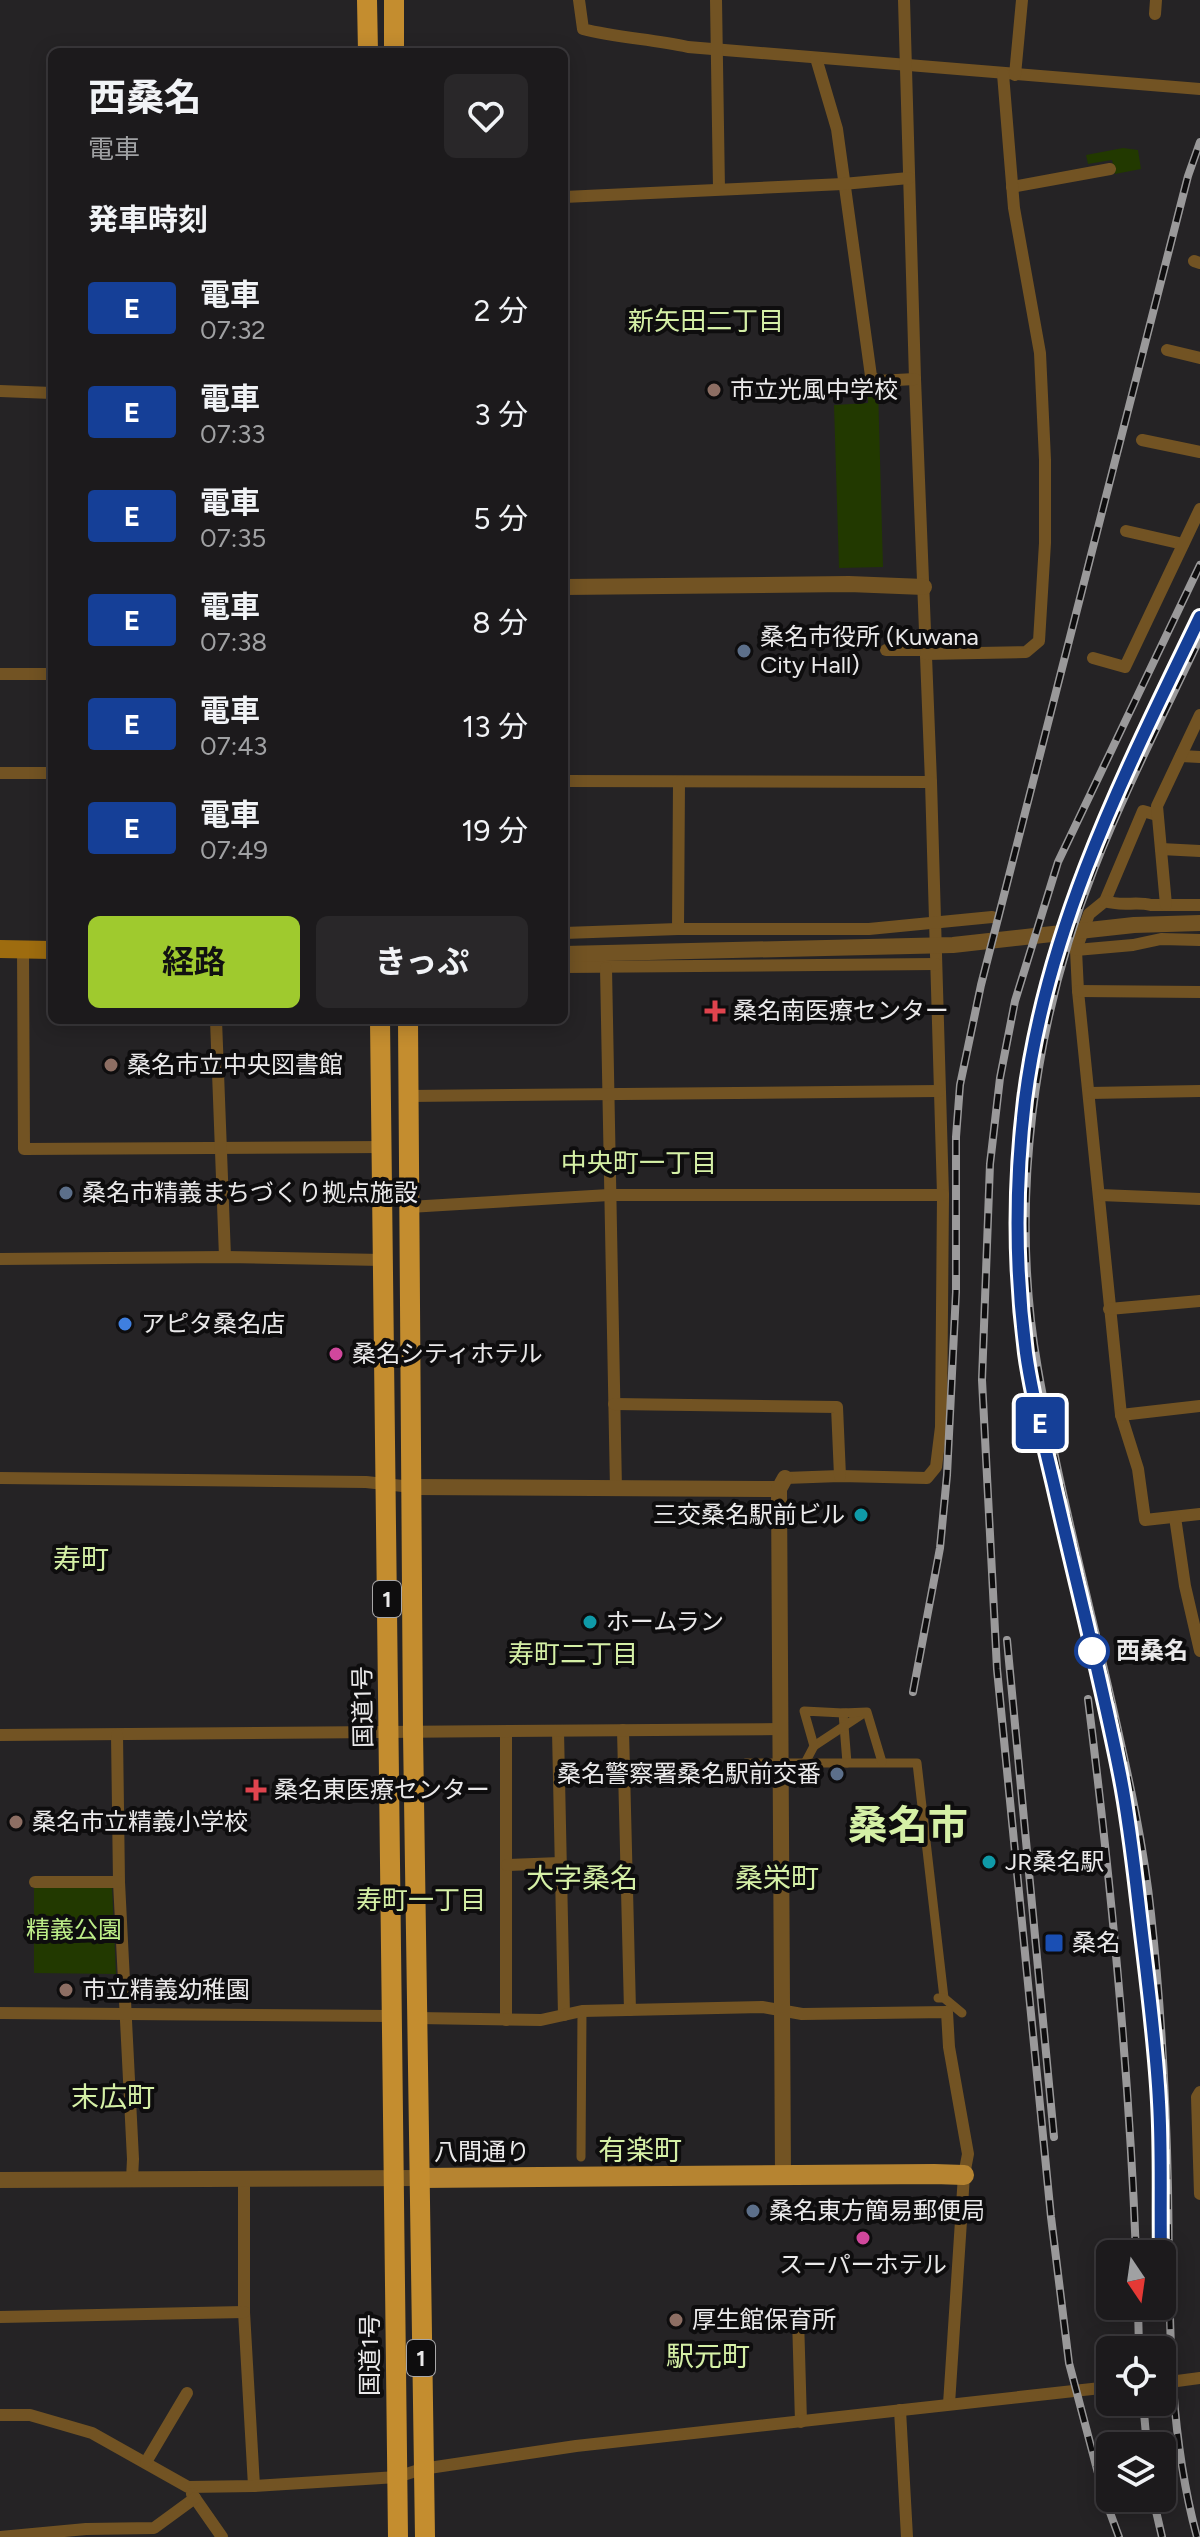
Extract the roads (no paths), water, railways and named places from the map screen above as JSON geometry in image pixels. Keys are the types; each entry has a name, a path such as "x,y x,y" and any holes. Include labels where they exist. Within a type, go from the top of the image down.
{"highway":[{"path":"367,0 368,48"},
{"path":"394,0 394,48"},
{"name":"国道1号","path":"380,1024 384,1147 382,1260 398,2537"},
{"name":"国道1号","path":"408,1024 413,1732 425,2537"}],"main road":[{"path":"0,949 48,950"},
{"name":"八間通り","path":"420,2178 964,2175"}],"street":[{"path":"579,0 583,29 602,34 717,50 1200,89"},
{"path":"716,0 719,189"},
{"path":"0,1478 366,1482 412,1487 616,1489 782,1484 840,1476 927,1478 936,1467 941,1427 943,1195 904,0"},
{"path":"886,650 1026,652 1039,641 1045,543 1040,353 1014,208 1009,74 1022,0"},
{"path":"1155,14 1156,0"},
{"path":"816,58 837,129 871,376 877,381 915,379"},
{"path":"1012,187 1110,169"},
{"path":"568,197 909,178"},
{"path":"1167,350 1200,358"},
{"path":"0,391 48,393"},
{"path":"1142,440 1200,452"},
{"path":"1093,658 1125,667 1200,509"},
{"path":"1126,531 1183,544"},
{"path":"568,587 849,584 924,587"},
{"path":"0,674 48,674"},
{"path":"1166,905 1157,806 1200,715"},
{"path":"1181,756 1200,757"},
{"path":"0,773 48,773"},
{"path":"568,781 931,782"},
{"path":"678,929 679,782"},
{"path":"1157,815 1143,811 1105,901 1089,914 1076,950 1078,991 1121,1415 1138,1469 1145,1520 1200,1514"},
{"path":"1161,849 1200,851"},
{"path":"1105,901 1116,905 1200,905"},
{"path":"568,933 678,929 869,929 992,917"},
{"path":"568,954 953,945 1165,923 1200,923"},
{"path":"1076,950 1161,939 1200,940"},
{"path":"23,949 24,1149 384,1147"},
{"path":"568,967 936,964"},
{"path":"606,968 616,1489"},
{"path":"1078,991 1200,992"},
{"path":"216,1024 225,1257"},
{"path":"408,1096 939,1091"},
{"path":"1089,1093 1200,1091"},
{"path":"409,1207 609,1195 943,1195"},
{"path":"1100,1195 1200,1199"},
{"path":"0,1259 225,1257 382,1260"},
{"path":"1109,1309 1200,1301"},
{"path":"614,1404 837,1407 840,1476"},
{"path":"1121,1415 1200,1406"},
{"path":"782,1484 783,2175"},
{"path":"1175,1517 1185,1586 1200,1651"},
{"path":"814,1746 804,1711 867,1712"},
{"path":"805,1763 814,1746 867,1712"},
{"path":"867,1712 882,1762"},
{"path":"843,1713 847,1763"},
{"path":"0,1735 781,1729"},
{"path":"623,1730 630,2010"},
{"path":"558,1731 564,2015"},
{"path":"506,1732 506,2020"},
{"path":"117,1735 119,1882 132,2179"},
{"path":"746,1763 917,1763 941,1998 962,2013"},
{"path":"507,1865 560,1863"},
{"path":"35,1882 119,1882"},
{"path":"418,2018 541,2020 582,2011 762,2007 802,2014 947,2012 949,2047 968,2154 949,2404"},
{"path":"581,2157 582,2011"},
{"path":"0,2013 392,2016"},
{"path":"1200,2092 1197,2097 1200,2194"},
{"name":"八間通り","path":"0,2180 420,2178"},
{"path":"244,2179 244,2312 254,2486"},
{"path":"0,2317 244,2312"},
{"path":"798,2318 801,2422"},
{"path":"1176,2381 1200,2378"},
{"path":"188,2487 397,2477 422,2469 576,2446 1096,2388"},
{"path":"146,2462 187,2393"},
{"path":"900,2410 907,2537"},
{"path":"0,2415 30,2415 92,2433 146,2462 188,2487 222,2537"},
{"path":"0,2537 86,2529 154,2528 195,2498"}],"railway":[{"path":"913,1692 940,1548 947,1475 956,1292 956,1137 960,1085 981,985 1188,176 1200,142"},
{"path":"1119,2537 1104,2496 1069,2363 1051,2217 997,1669 982,1380 990,1164 1000,1078 1015,1001 1058,862 1200,565"},
{"path":"1186,646 1200,616"},
{"path":"1197,2537 1187,2494 1175,2407 1164,2085 1158,1982 1148,1889 1125,1762 1046,1412 1030,1306 1026,1243 1032,1115 1055,989 1094,869 1145,752 1200,638"},
{"path":"1007,1640 1054,2137"},
{"path":"1088,1699 1118,1976 1135,2240"},
{"path":"1138,2320 1139,2336"},
{"path":"1144,2416 1146,2432"},
{"path":"1156,2512 1162,2537"}],"train":[{"name":"E","path":"1161,2240 1159,2102 1131,1841 1119,1773 1026,1354 1018,1265 1018,1200 1025,1101 1036,1033 1053,966 1083,872 1108,812 1200,617"}],"place":[{"name":"市立光風中学校","path":"714,390"},
{"name":"桑名市役所 (Kuwana City Hall)","path":"744,651"},
{"name":"桑名南医療センター","path":"715,1011"},
{"name":"桑名市立中央図書館","path":"111,1065"},
{"name":"桑名市精義まちづくり拠点施設","path":"66,1193"},
{"name":"アピタ桑名店","path":"125,1324"},
{"name":"桑名シティホテル","path":"336,1354"},
{"name":"三交桑名駅前ビル","path":"861,1515"},
{"name":"ホームラン","path":"590,1622"},
{"name":"西桑名","path":"1092,1651"},
{"name":"桑名警察署桑名駅前交番","path":"837,1774"},
{"name":"桑名東医療センター","path":"256,1790"},
{"name":"桑名市立精義小学校","path":"16,1822"},
{"name":"JR桑名駅","path":"989,1862"},
{"name":"桑名","path":"1054,1943"},
{"name":"市立精義幼稚園","path":"66,1990"},
{"name":"桑名東方簡易郵便局","path":"753,2211"},
{"name":"スーパーホテル","path":"863,2238"},
{"name":"厚生館保育所","path":"676,2320"}],"district":[{"name":"新矢田二丁目","path":"706,321"},
{"name":"中央町一丁目","path":"639,1163"},
{"name":"寿町","path":"81,1559"},
{"name":"寿町二丁目","path":"573,1654"},
{"name":"桑名市","path":"908,1825"},
{"name":"大字桑名","path":"582,1878"},
{"name":"桑栄町","path":"777,1878"},
{"name":"寿町一丁目","path":"421,1900"},
{"name":"末広町","path":"113,2097"},
{"name":"有楽町","path":"640,2150"},
{"name":"駅元町","path":"708,2356"}],"park label":[{"name":"精義公園","path":"74,1930"}]}
